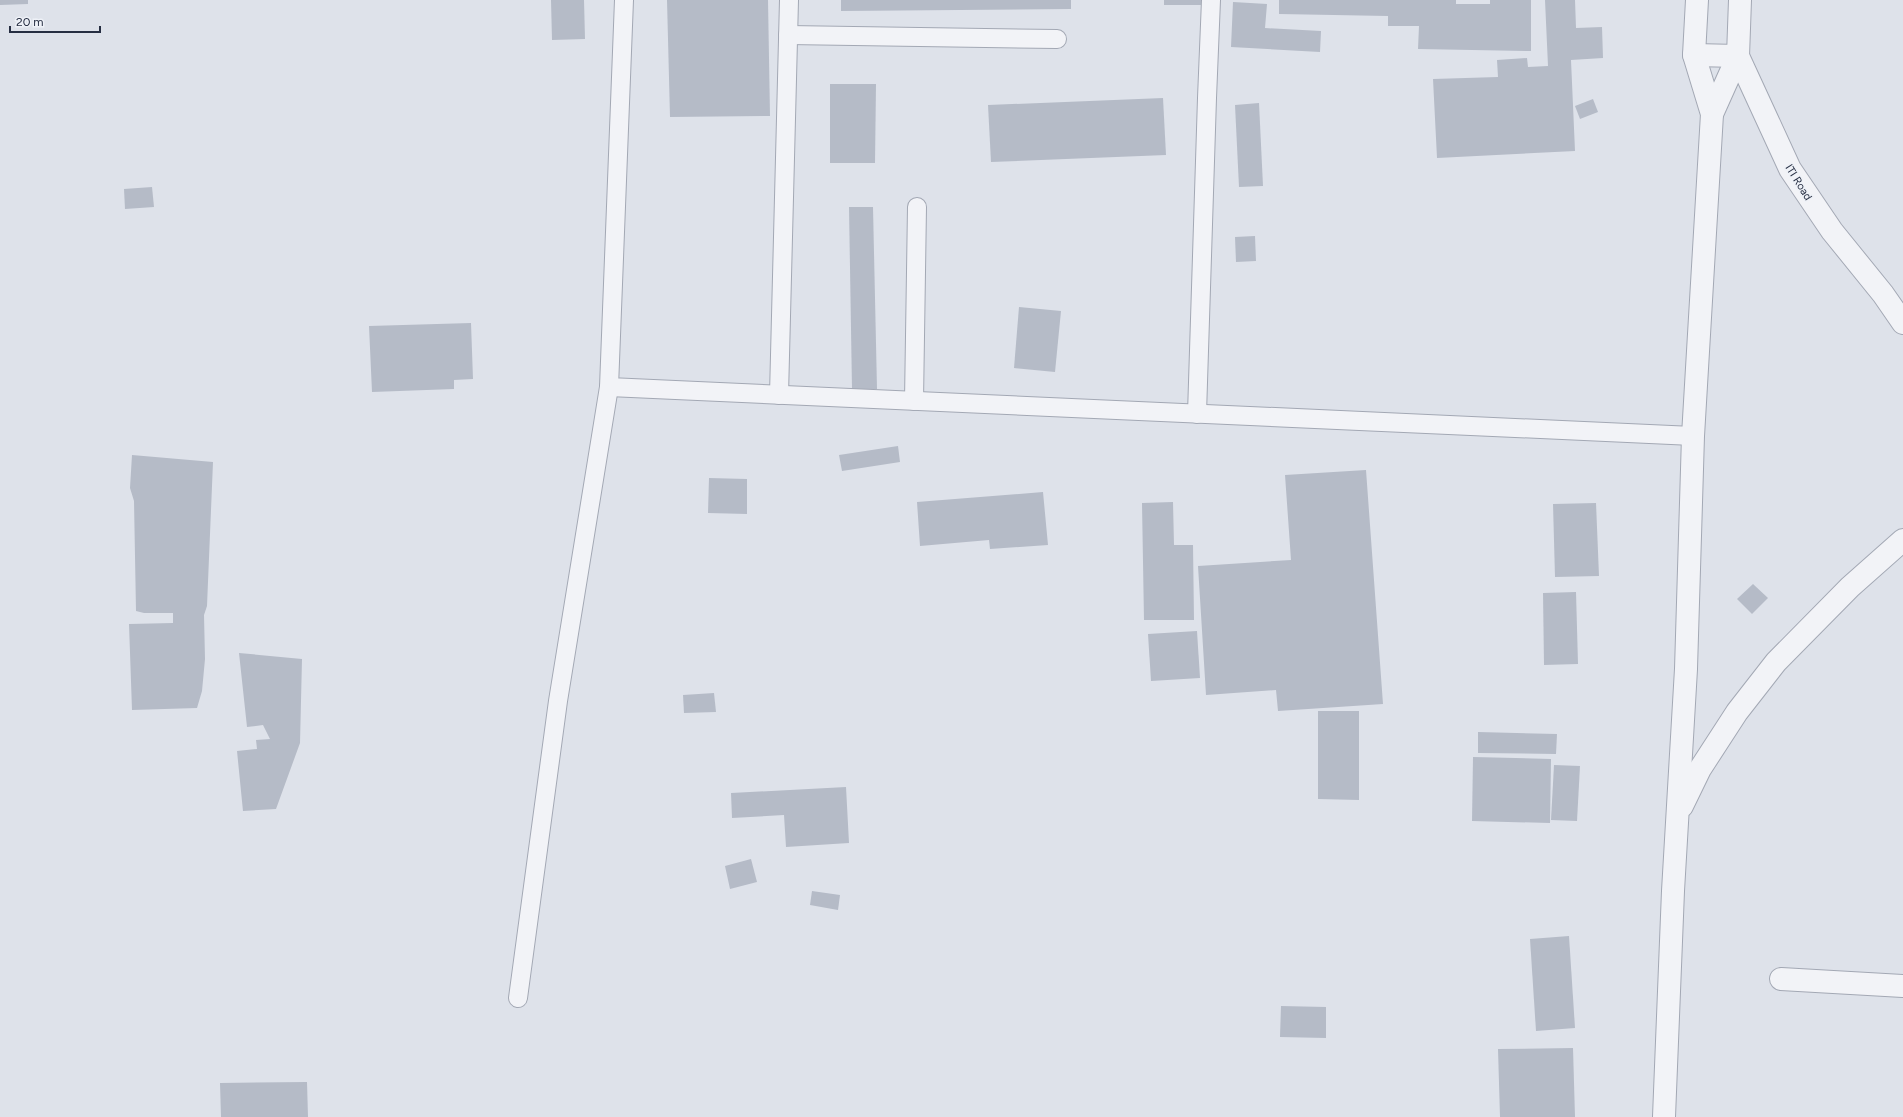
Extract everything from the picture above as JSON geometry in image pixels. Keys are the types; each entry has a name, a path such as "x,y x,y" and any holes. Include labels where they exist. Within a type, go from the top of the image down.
{"street":[{"path":"1664,1117 1686,669 1693,436 1712,114 1694,55 1697,0"},
{"name":"ITI Road","path":"1712,114 1738,56 1740,0"},
{"path":"1694,55 1738,56"},
{"name":"ITI Road","path":"1738,56 1790,170 1832,231 1883,294 1903,323"},
{"name":"ITI Road","path":"1883,294 1903,308"},
{"path":"1678,816 1700,769 1737,712 1776,662 1850,587 1903,540"},
{"path":"1781,979 1903,986"}],"lane":[{"path":"518,998 558,701 610,388 624,0"},
{"path":"779,395 789,0"},
{"path":"1197,414 1211,0"},
{"path":"788,35 1057,39"},
{"path":"914,401 916,207"},
{"path":"610,388 1693,436"}],"building":[{"path":"0,0 28,0 28,4 0,5"},
{"path":"551,0 584,0 585,39 552,40"},
{"path":"667,0 768,0 770,116 670,117"},
{"path":"841,0 1071,0 1071,9 841,11"},
{"path":"1164,0 1204,0 1204,5 1164,5"},
{"path":"1279,0 1456,0 1456,4 1490,4 1490,0 1531,0 1531,51 1418,49 1419,26 1388,26 1388,16 1279,14"},
{"path":"1545,0 1575,0 1576,28 1602,27 1603,58 1571,60 1575,151 1437,158 1433,79 1498,77 1497,60 1527,58 1528,67 1548,66"},
{"path":"1233,2 1267,4 1265,28 1321,31 1320,52 1231,47"},
{"path":"830,84 876,84 875,163 830,163"},
{"path":"1163,98 1166,155 991,162 988,105"},
{"path":"1593,99 1598,112 1580,119 1575,106"},
{"path":"1259,103 1263,186 1239,187 1235,105"},
{"path":"152,187 154,207 125,209 124,189"},
{"path":"849,207 873,207 877,389 852,389"},
{"path":"1255,236 1256,261 1236,262 1235,237"},
{"path":"1019,307 1061,311 1055,372 1014,368"},
{"path":"471,323 473,379 454,380 454,389 372,392 369,326"},
{"path":"898,446 900,462 842,471 839,455"},
{"path":"132,455 213,462 207,606 204,615 205,659 202,691 197,708 132,710 129,624 173,623 173,613 144,613 136,611 134,501 130,488"},
{"path":"1366,470 1383,704 1278,711 1276,690 1206,695 1198,566 1291,560 1285,475"},
{"path":"709,478 747,479 747,514 708,513"},
{"path":"1043,492 1048,545 990,549 989,540 920,546 917,502"},
{"path":"1173,502 1174,545 1193,545 1194,620 1144,620 1142,503"},
{"path":"1596,503 1599,576 1555,577 1553,504"},
{"path":"1753,584 1768,598 1752,614 1737,599"},
{"path":"1576,592 1578,664 1544,665 1543,593"},
{"path":"1197,631 1200,678 1151,681 1148,634"},
{"path":"239,653 302,659 300,743 276,809 243,811 237,751 257,749 256,740 270,739 263,725 247,727"},
{"path":"714,693 716,712 684,713 683,695"},
{"path":"1318,711 1359,711 1359,800 1318,799"},
{"path":"1478,732 1557,734 1556,754 1478,753"},
{"path":"1473,757 1551,759 1550,823 1472,821"},
{"path":"1554,765 1580,766 1577,821 1551,820"},
{"path":"846,787 849,843 786,847 784,815 732,818 731,793"},
{"path":"751,859 757,882 730,889 725,866"},
{"path":"812,891 840,895 838,910 810,905"},
{"path":"1569,936 1575,1028 1536,1031 1530,939"},
{"path":"1281,1006 1326,1007 1326,1038 1280,1037"},
{"path":"1573,1048 1575,1117 1500,1117 1498,1049"},
{"path":"307,1082 308,1117 221,1117 220,1083"}]}
